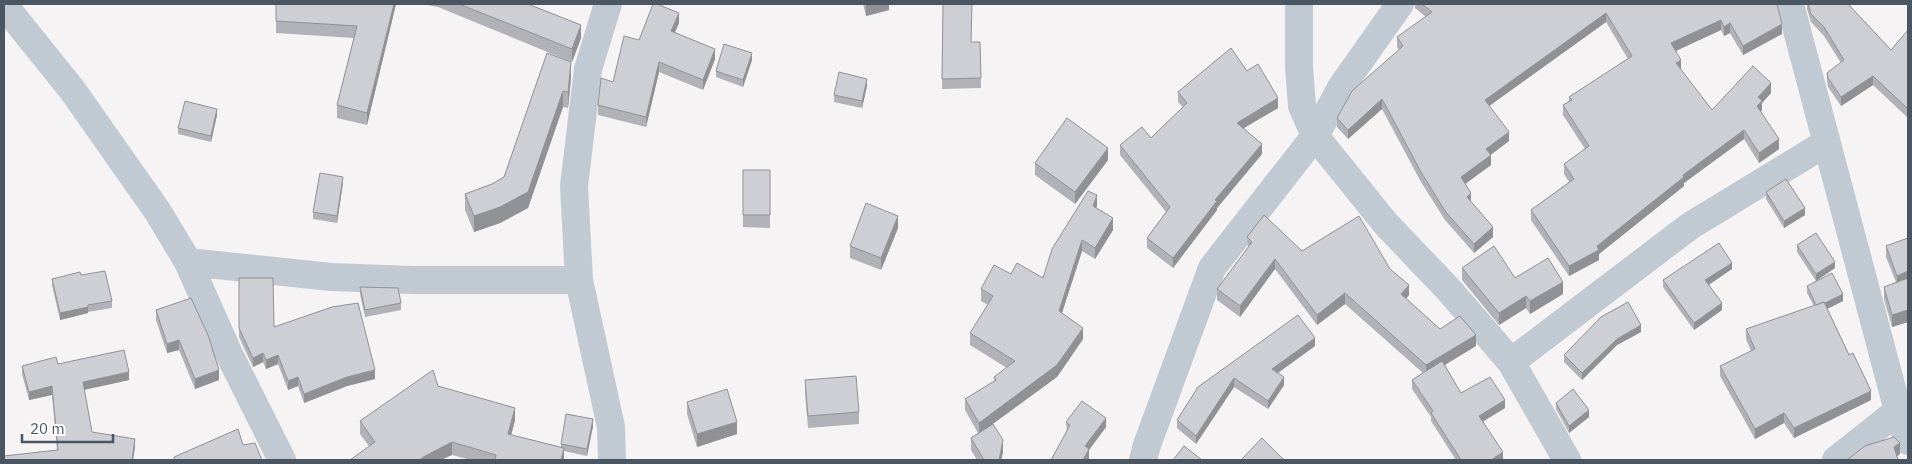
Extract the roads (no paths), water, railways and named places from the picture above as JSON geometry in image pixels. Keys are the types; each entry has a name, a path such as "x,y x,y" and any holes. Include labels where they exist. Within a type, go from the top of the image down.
{"street":[{"path":"608,4 588,69 574,186 579,280 611,427 612,460"},
{"path":"1299,4 1299,67 1302,106 1315,136 1386,224 1449,290 1511,362 1567,460"},
{"path":"1143,460 1212,268 1315,136 1342,86 1400,4"},
{"path":"1790,4 1826,143 1903,407 1908,440"},
{"path":"4,6 73,91 158,212 188,262 228,352 282,460"},
{"path":"1511,362 1690,226 1826,143"},
{"path":"188,262 331,277 413,280 579,280"},
{"path":"1836,460 1903,407"}]}
